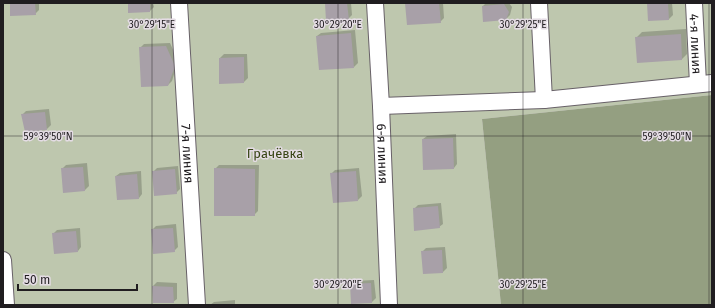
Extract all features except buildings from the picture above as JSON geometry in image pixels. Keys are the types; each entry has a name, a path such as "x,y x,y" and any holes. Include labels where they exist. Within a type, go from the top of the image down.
{"lane":[{"name":"7-я линия","path":"179,3 197,305"},
{"name":"6-я линия","path":"375,3 381,106 388,305"},
{"path":"539,3 544,100"},
{"name":"4-я линия","path":"694,3 705,84"},
{"path":"381,106 544,100 705,84"},
{"path":"3,260 6,305"}],"green space":[{"name":"Грачёвка","path":"3,3 712,3 712,95 482,119 501,305 3,305"},
{"path":"712,95 712,305 501,305 482,119"}]}
